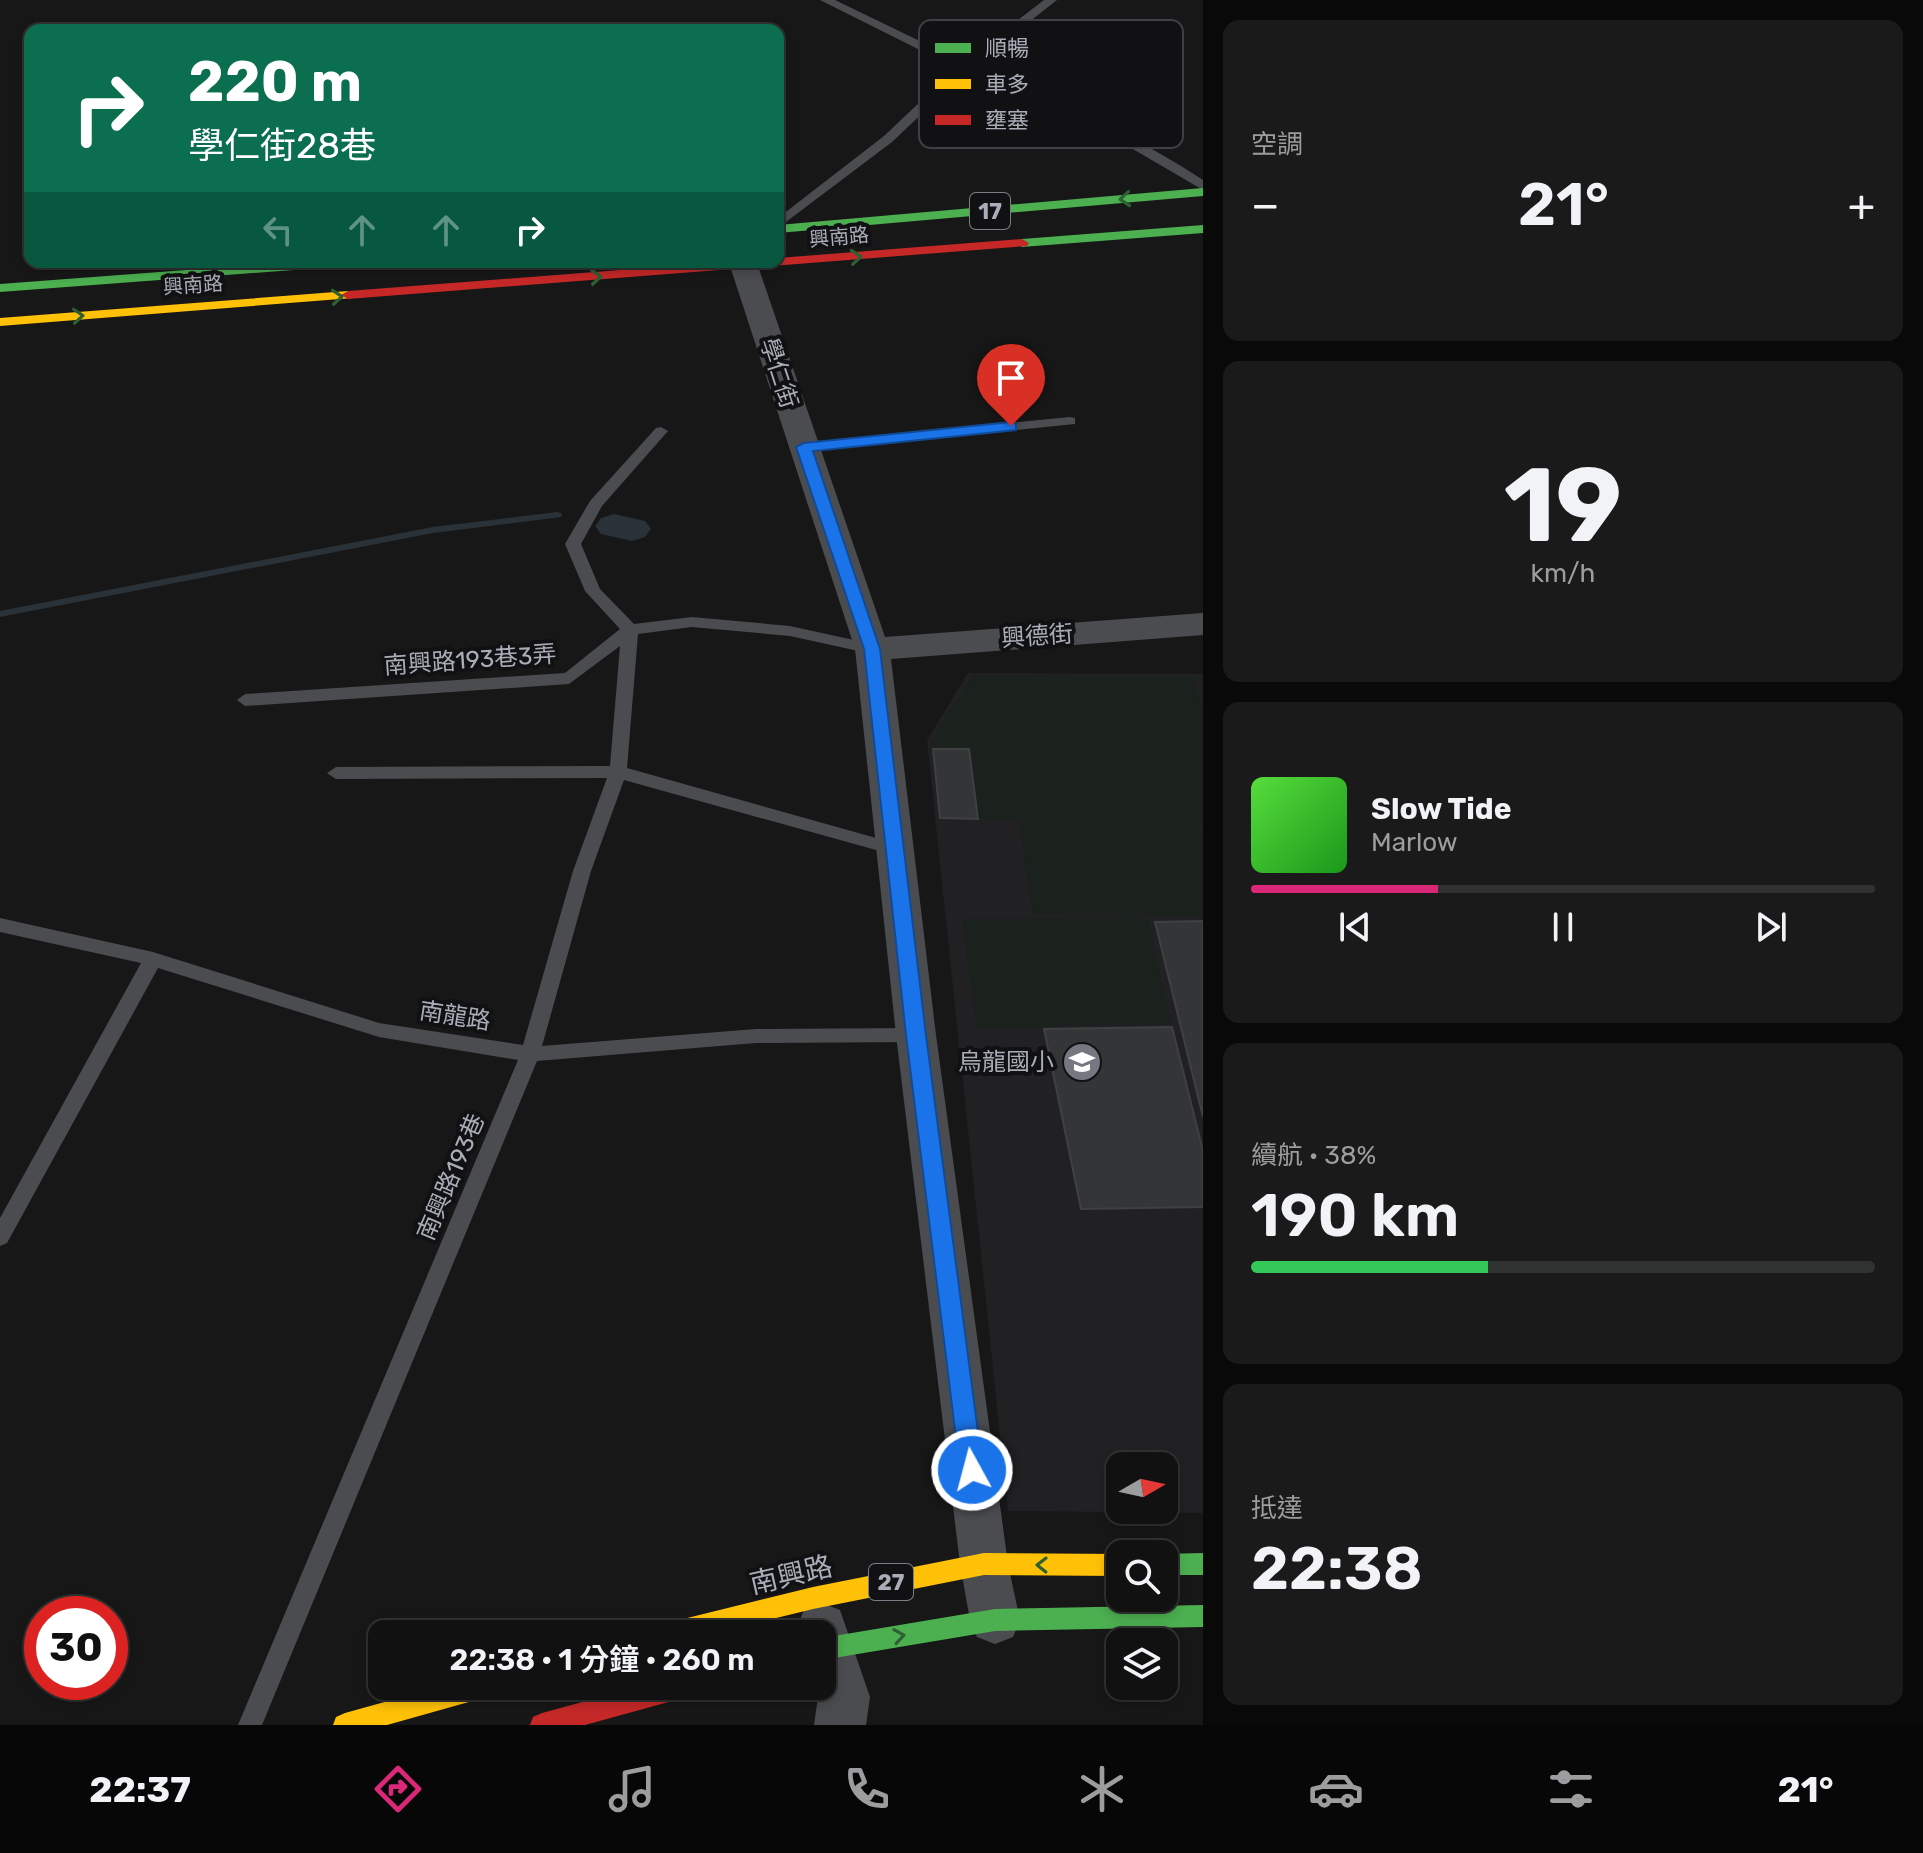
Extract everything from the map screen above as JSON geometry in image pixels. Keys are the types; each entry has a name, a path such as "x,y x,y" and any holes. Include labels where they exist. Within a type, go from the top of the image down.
{"main road":[{"name":"興南路","path":"784,226 1203,192"},
{"name":"興南路","path":"784,261 1203,229"},
{"name":"興南路","path":"0,288 267,268"},
{"name":"興南路","path":"0,322 694,268"},
{"name":"南興路","path":"724,1620 813,1598 984,1564 1106,1565"},
{"path":"1178,1564 1203,1564"},
{"name":"27","path":"836,1646 995,1620 1203,1616"},
{"path":"345,1725 433,1700"},
{"path":"542,1725 632,1700"}],"street":[{"name":"學仁街","path":"746,268 872,649 916,1035 984,1564 995,1620"},
{"name":"興德街","path":"872,649 1203,624"},
{"path":"813,1598 818,1620"},
{"path":"836,1676 844,1697 840,1725"}],"lane":[{"path":"826,0 919,45"},
{"path":"1025,20 1051,0"},
{"path":"784,221 888,139 919,110"},
{"path":"1144,148 1203,186"},
{"path":"804,447 1070,421"},
{"path":"661,431 595,504 573,544 593,591 630,630 692,622 790,631 872,649"},
{"name":"南興路193巷3弄","path":"245,700 569,678 630,630"},
{"name":"南興路193巷","path":"250,1725 530,1054 582,871 618,772 630,630"},
{"path":"336,773 618,772 894,849"},
{"name":"南龍路","path":"0,925 153,959 379,1030 530,1054 756,1036 916,1035"},
{"path":"0,1237 153,959"}],"shaded area":[{"name":"烏龍國小","path":"968,673 1203,674 1203,1513 1178,1513 1178,1452 1106,1452 1106,1512 1008,1511 927,740"},
{"path":"973,675 1194,677 1203,712 1203,820 1199,821 1203,840 1203,917 1033,915 1018,819 940,818 931,740"},
{"path":"1148,918 1171,1024 977,1028 962,919"}],"building":[{"path":"933,749 969,749 978,819 940,818"},
{"path":"1203,921 1203,1117 1155,922"},
{"path":"1172,1027 1203,1151 1203,1207 1081,1209 1044,1029"}],"waterway":[{"path":"0,614 433,530 557,515"},
{"path":"614,526 632,529"}],"traffic: fast":[{"path":"784,228 1203,192"},
{"path":"1022,243 1203,229"},
{"path":"0,288 267,268"},
{"path":"1178,1564 1203,1564"},
{"path":"836,1647 995,1620 1203,1616"}],"traffic: slow":[{"path":"0,322 348,295"},
{"path":"724,1620 813,1598 984,1564 1106,1565"},
{"path":"345,1725 433,1700"}],"traffic: jam":[{"path":"784,261 1022,243"},
{"path":"348,295 698,268"},
{"path":"542,1725 632,1700"}],"place":[{"name":"烏龍國小","path":"1082,1062"}],"route":[{"path":"972,1470 916,1035 872,649 804,447 1011,426"}]}
